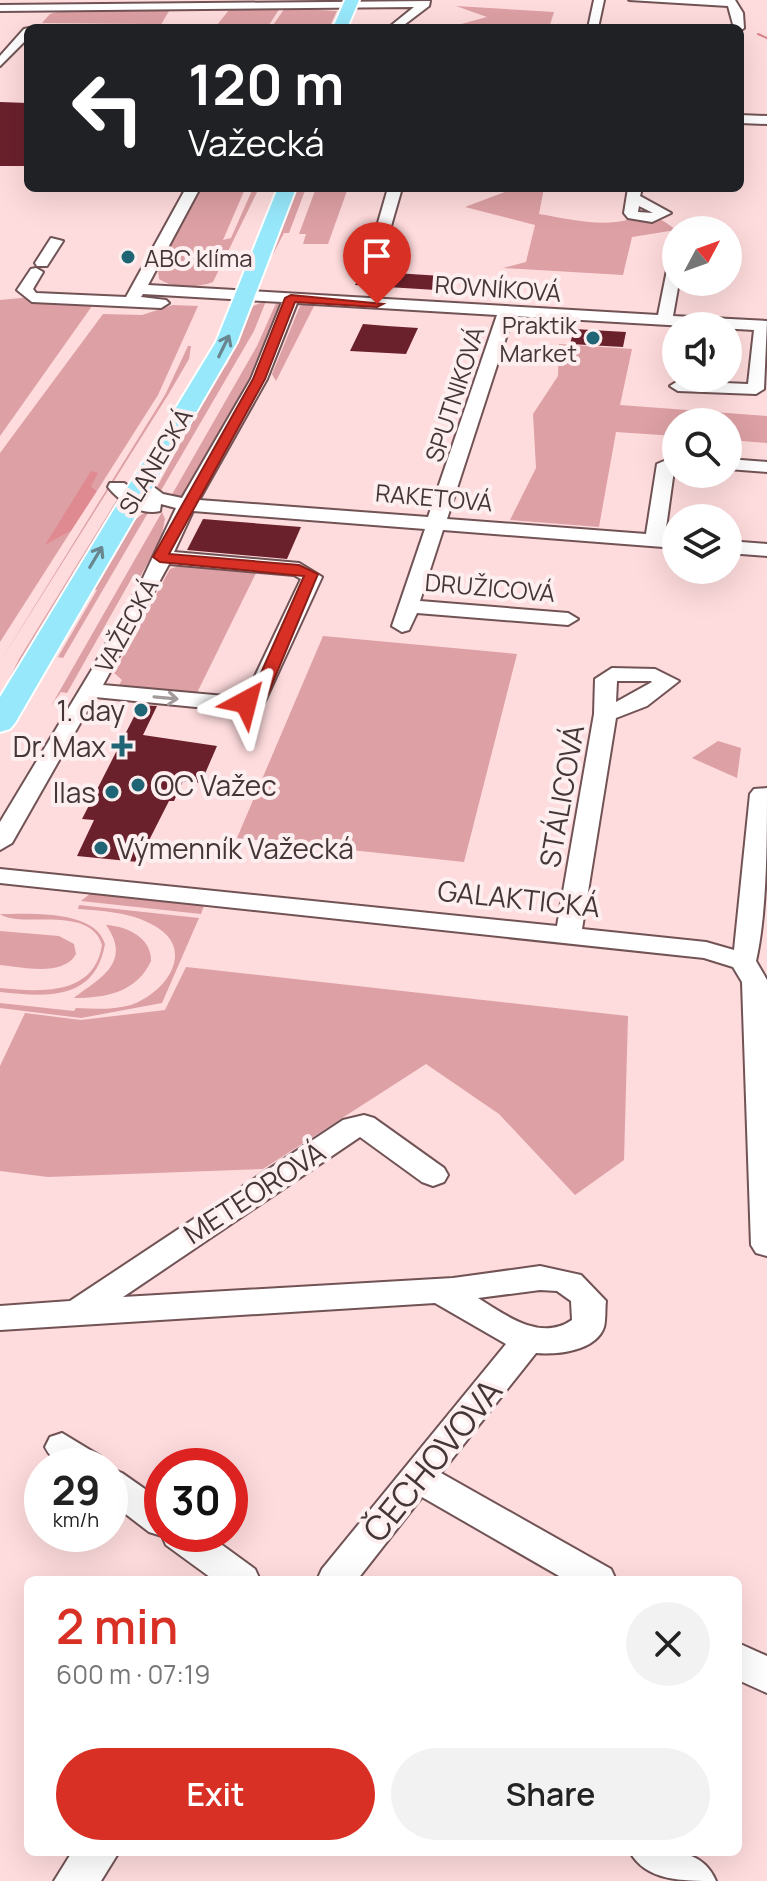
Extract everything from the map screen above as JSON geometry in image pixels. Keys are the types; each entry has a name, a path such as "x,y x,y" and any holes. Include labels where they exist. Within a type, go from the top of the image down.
{"main road":[{"path":"343,24 357,2"},
{"path":"354,24 357,2"},
{"name":"SLANECKÁ","path":"236,295 271,192"},
{"name":"SLANECKÁ","path":"0,723 150,503 203,347 236,295 285,192"},
{"name":"SLANECKÁ","path":"0,675 150,503"}],"street":[{"path":"594,24 599,0"},
{"path":"634,0 732,2 738,13 739,24"},
{"path":"0,9 427,2"},
{"path":"398,24 427,2"},
{"path":"35,24 47,9"},
{"path":"0,63 24,37"},
{"path":"744,119 767,120"},
{"path":"135,295 191,192"},
{"path":"359,260 371,255 377,246 394,192"},
{"path":"634,193 633,215 662,220"},
{"path":"56,241 25,290 32,297 135,295 196,304"},
{"name":"ROVNÍKOVÁ","path":"135,295 236,295 662,322"},
{"name":"VAŽECKÁ","path":"0,843 153,578 160,557 150,503 259,379 291,298"},
{"name":"SPUTNIKOVÁ","path":"405,616 506,312"},
{"name":"ROVNÍKOVÁ","path":"742,325 765,326"},
{"path":"742,388 756,389 765,326"},
{"path":"742,465 765,467"},
{"path":"655,541 663,488"},
{"name":"RAKETOVÁ","path":"150,503 662,541"},
{"path":"742,548 767,550"},
{"name":"VAŽECKÁ","path":"88,690 236,704 255,699 312,577 299,569 160,557"},
{"name":"DRUŽICOVÁ","path":"405,616 568,619"},
{"name":"STÁLICOVÁ","path":"568,935 605,714"},
{"path":"762,794 743,961 755,982 767,1245"},
{"name":"GALAKTICKÁ","path":"0,876 706,950 743,961"},
{"name":"METEOROVÁ","path":"76,1313 353,1127 364,1125 433,1175"},
{"path":"0,1318 343,1292 440,1291 509,1281 555,1279 570,1283 590,1301 588,1326 576,1338 544,1344 528,1340 440,1291"},
{"name":"ČECHOVOVA","path":"338,1576 528,1340"},
{"path":"419,1478 591,1576"},
{"path":"204,1552 237,1576"},
{"path":"742,1662 767,1676"},
{"path":"75,1881 95,1856"},
{"path":"657,1856 695,1881"}],"shaded area":[{"path":"456,6 554,12 550,24 461,24 487,17"},
{"path":"280,8 270,24 218,24 229,10"},
{"path":"285,8 337,11 331,24 274,24"},
{"path":"61,11 169,11 161,24 42,23 50,14"},
{"path":"198,192 244,192 223,240 231,238 251,192 257,192 213,282 193,286 172,285 159,279 158,270"},
{"path":"291,192 304,192 289,233 284,233 273,254 272,244"},
{"path":"315,192 347,192 328,244 303,244 306,234 299,234"},
{"path":"504,192 543,192 539,214 597,223 653,217 662,220 662,232 632,237 623,275 503,268 526,262 535,225 465,207"},
{"path":"32,297 97,299 0,436 0,300"},
{"path":"266,301 254,331 159,494 156,489 201,396 227,364 253,306"},
{"path":"277,301 280,304 271,330 225,426 185,496 170,498 257,346"},
{"path":"308,303 314,306 276,381 272,374 300,306"},
{"path":"173,305 198,306 158,395 97,491 91,486 46,544 71,531 0,642 0,453 103,314 142,315"},
{"path":"559,344 632,349 620,405 662,408 662,435 616,432 599,527 510,520 536,468 533,414 558,376"},
{"path":"188,346 191,346 189,359 168,395 0,662 165,395"},
{"path":"742,414 767,416 767,443 742,441"},
{"path":"91,471 98,473 91,486 97,491 71,531 45,545"},
{"path":"118,498 124,502 0,698 19,659"},
{"path":"149,511 63,658 58,657 97,590 92,589 117,544 133,522"},
{"path":"162,512 165,519 161,539 140,577 133,576 67,693 61,692 51,706"},
{"path":"182,565 260,565 193,701 118,687 122,680 114,673 170,569"},
{"path":"323,636 517,654 464,862 237,838"},
{"path":"718,741 741,748 737,778 692,758"},
{"path":"91,893 205,903 201,914 81,901"},
{"path":"79,905 199,918 162,1003 81,1018 0,1008 0,1003 74,1011 76,1008 124,1007 144,999 165,981 175,958 173,946 166,935 135,917 78,909"},
{"path":"0,914 59,916 88,925 99,933 105,944 100,963 80,986 66,991 35,995 0,992 0,988 48,990 77,982 97,962 102,945 95,933 84,925 70,921 10,918"},
{"path":"106,925 137,935 147,946 151,961 138,980 119,991 98,997 74,998 101,977 114,960 114,939"},
{"path":"0,931 59,936 74,944 76,954 62,966 52,968 0,965"},
{"path":"186,967 628,1016 624,1160 575,1195 499,1114 426,1064 263,1169 48,1177 0,1171 0,1066 25,1013 81,1020 165,1010"}],"building":[{"path":"0,102 24,103 24,166 0,166"},
{"path":"363,271 442,276 436,290 355,285"},
{"path":"363,324 418,328 406,354 350,351"},
{"name":"Praktik Market","path":"574,329 626,332 623,347 570,344"},
{"path":"203,519 301,527 287,559 187,550"},
{"name":"OC Važec","path":"140,705 157,706 143,735 217,746 201,783 183,781 174,801 169,801 138,862 77,856 94,820 82,819"}],"waterway":[{"path":"758,34 767,38"}],"place":[{"name":"ABC klíma","path":"128,257"},
{"name":"Praktik Market","path":"593,338"},
{"name":"1. day","path":"141,710"},
{"name":"Dr. Max","path":"122,746"},
{"name":"OC Važec","path":"138,785"},
{"name":"Ilas","path":"112,792"},
{"name":"Výmenník Važecká","path":"101,848"}],"route":[{"path":"246,702 260,694 305,595 311,574 299,569 160,557 259,379 291,298 377,304"}]}
